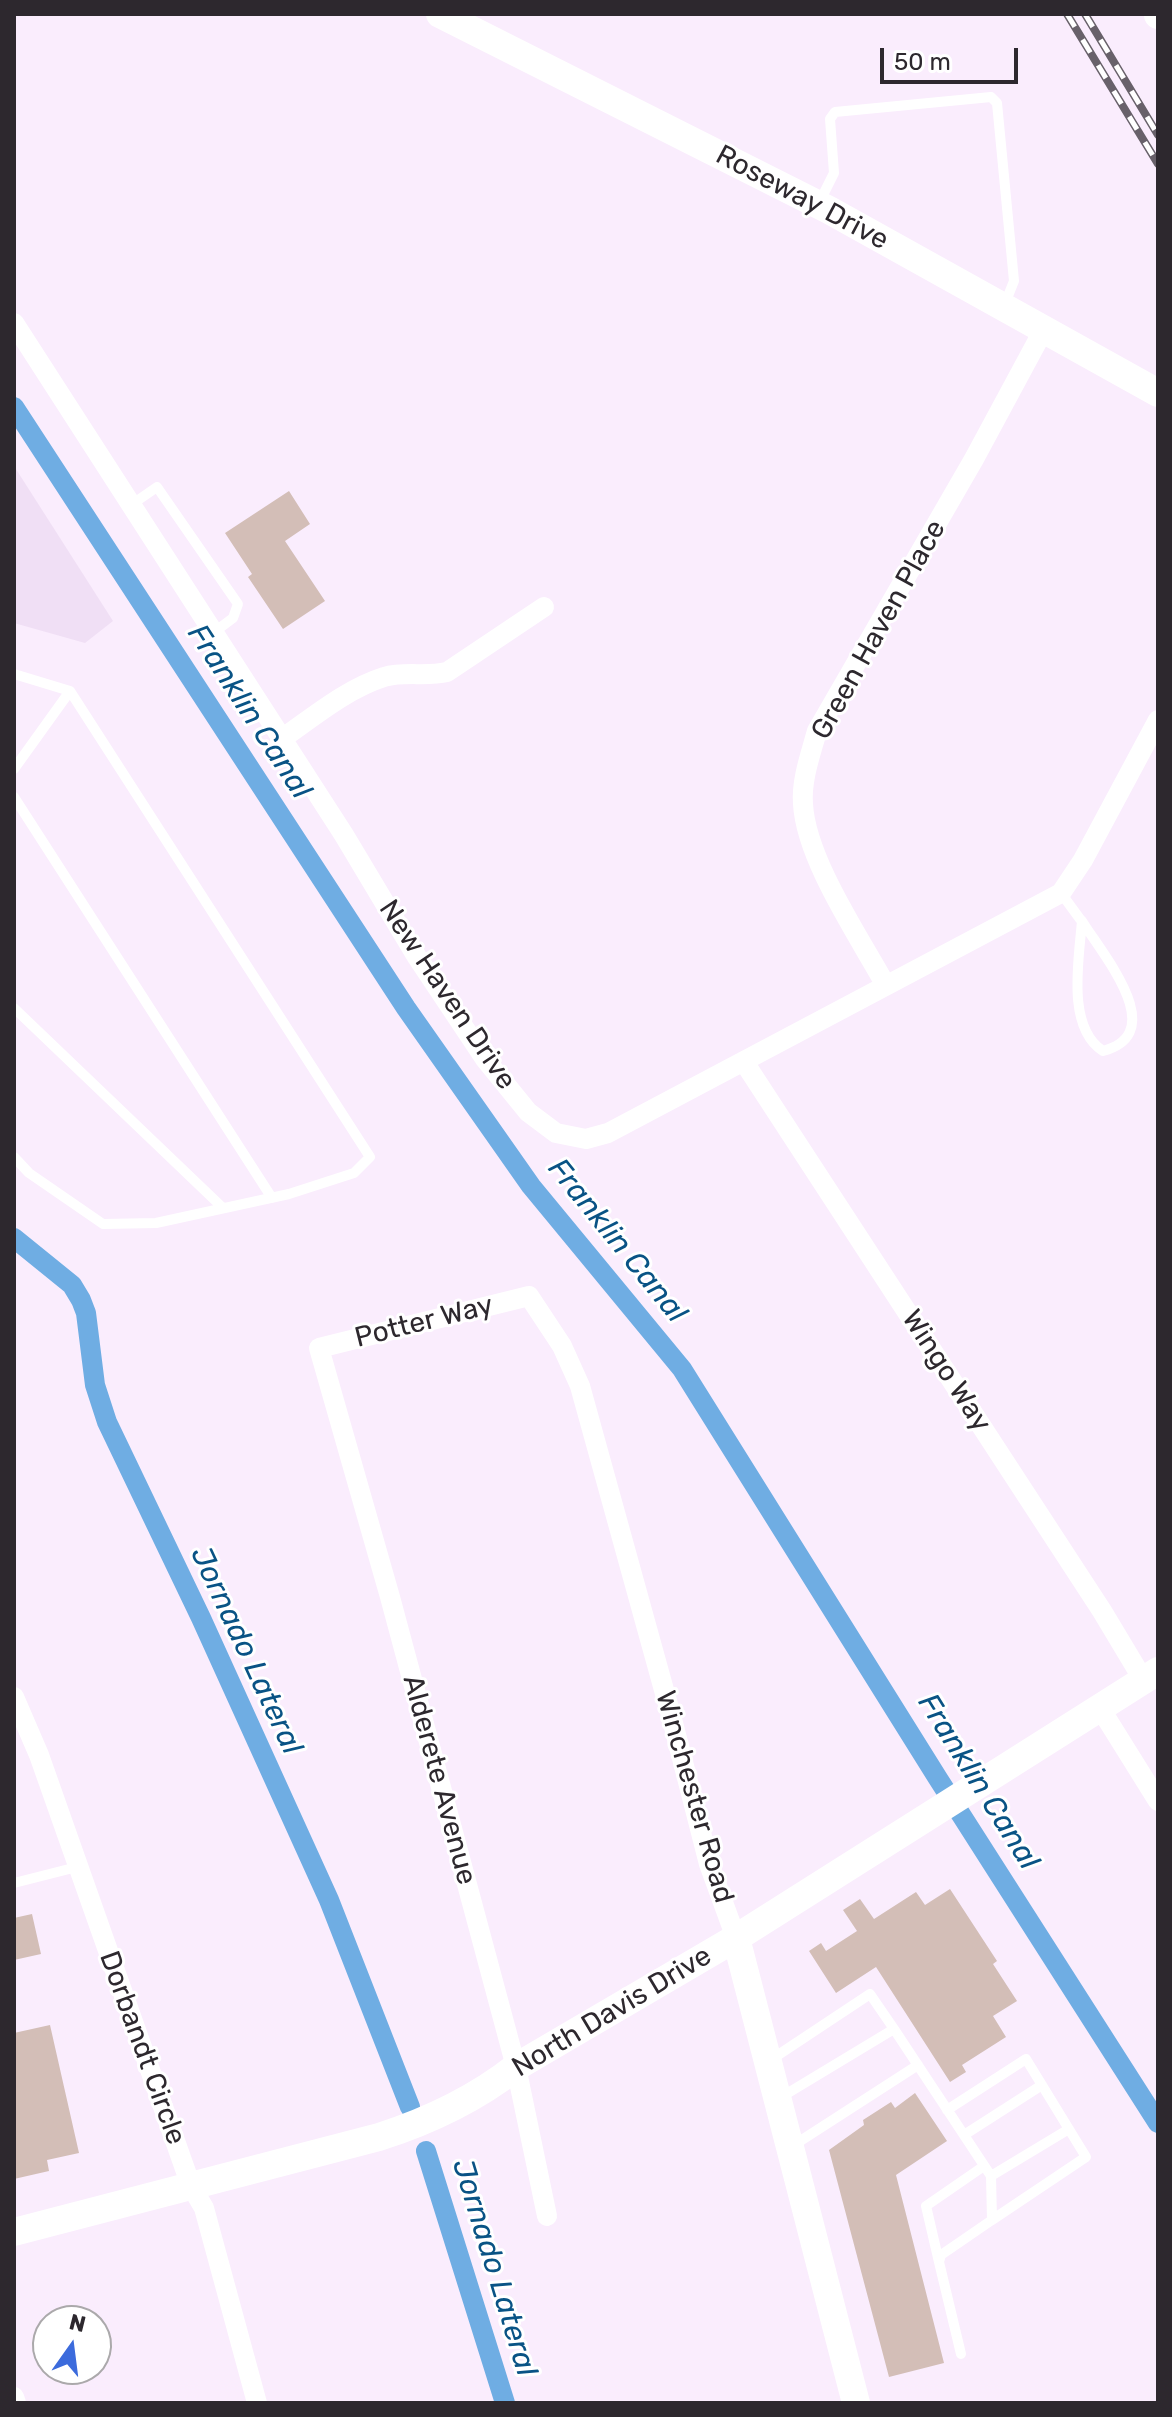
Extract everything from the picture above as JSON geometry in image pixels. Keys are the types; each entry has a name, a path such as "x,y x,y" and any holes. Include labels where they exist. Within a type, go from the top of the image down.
{"street":[{"name":"Roseway Drive","path":"440,14 818,204 1158,393"},
{"name":"New Haven Drive","path":"14,323 485,1059 528,1112 546,1127 571,1137 586,1139 608,1133 1061,893 1083,860 1158,720"},
{"name":"Green Haven Place","path":"885,984 814,854 803,803 807,769 817,731 967,472 1044,329"},
{"path":"280,740 333,704 383,678 447,672 544,607"},
{"name":"Wingo Way","path":"744,1062 1102,1611 1151,1676"},
{"name":"Potter Way","path":"319,1348 529,1296"},
{"name":"Winchester Road","path":"529,1296 562,1346 580,1386 709,1864 736,1938 856,2403"},
{"name":"Alderete Avenue","path":"319,1348 390,1597 516,2067 547,2216"},
{"name":"North Davis Drive","path":"14,2232 379,2137 427,2121 492,2086 516,2067 736,1938 1151,1676"},
{"name":"Dorbandt Circle","path":"14,1697 39,1755 191,2186 204,2208 257,2403"},
{"path":"1100,1708 1158,1801"},
{"path":"14,2397 16,2403"}],"lane":[{"path":"818,204 833,176 830,119 835,112 991,97 997,103 1014,281 1004,307"},
{"path":"131,505 157,487 238,604 233,618 212,634"},
{"path":"14,674 70,691 370,1157 354,1173 272,1198 156,1223 103,1224 29,1173 14,1157"},
{"path":"14,769 70,691"},
{"path":"14,797 272,1198"},
{"path":"1061,893 1082,921 1126,991 1134,1011 1129,1034 1114,1048 1103,1051 1092,1044 1081,1025 1077,982 1082,921"},
{"path":"14,1008 223,1208"},
{"path":"14,1883 77,1867"},
{"path":"767,2062 870,1994 991,2176 992,2220"},
{"path":"776,2100 894,2029"},
{"path":"939,2262 941,2255 1086,2157 1026,2059 947,2110"},
{"path":"789,2148 918,2065"},
{"path":"964,2135 1042,2085"},
{"path":"991,2176 1069,2129"},
{"path":"961,2354 926,2206 984,2166"}],"shaded area":[{"path":"14,466 113,621 85,643 14,623"}],"building":[{"path":"289,491 310,524 285,541 325,601 283,629 248,577 252,574 225,533"},
{"path":"950,1889 997,1961 993,1964 1017,2001 993,2016 1006,2037 962,2065 966,2072 950,2082 876,1967 836,1993 809,1951 821,1943 826,1951 857,1931 843,1910 860,1899 874,1919 916,1892 925,1905"},
{"path":"32,1914 41,1954 14,1960 14,1918"},
{"path":"50,2025 79,2153 47,2160 49,2171 14,2179 14,2033"},
{"path":"915,2093 947,2141 896,2175 944,2363 889,2377 829,2150 864,2125 863,2120 891,2102 895,2108"}],"waterway":[{"name":"Franklin Canal","path":"14,407 406,1008 531,1186 682,1369 1158,2123"},
{"name":"Jornado Lateral","path":"14,1238 72,1285 81,1300 86,1313 95,1385 107,1422 201,1618 329,1900 410,2107"},
{"name":"Jornado Lateral","path":"426,2151 505,2403"}],"railway":[{"path":"1067,14 1158,164"},
{"path":"1085,14 1158,135"}]}
